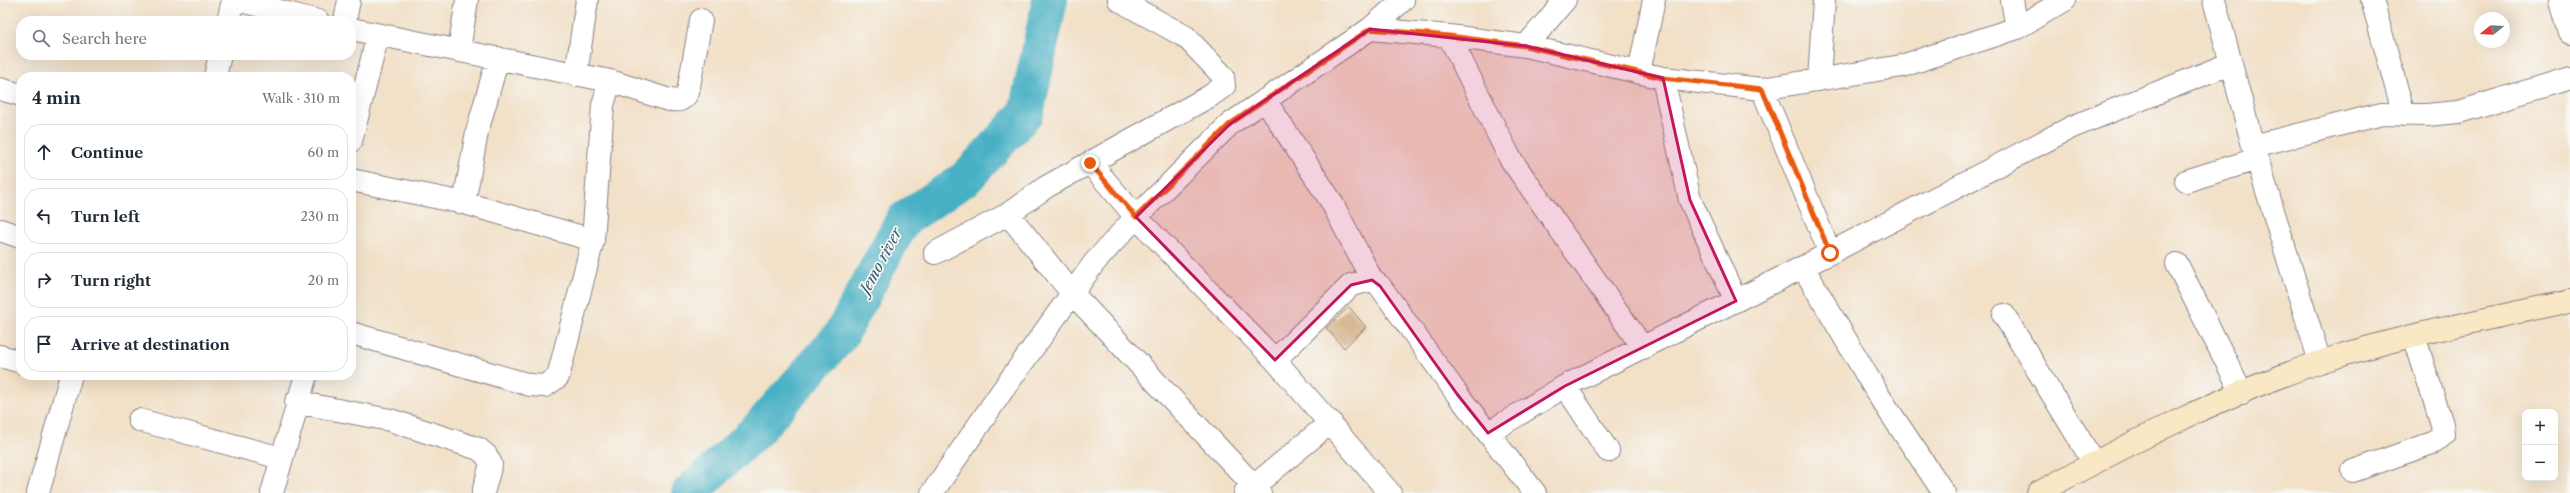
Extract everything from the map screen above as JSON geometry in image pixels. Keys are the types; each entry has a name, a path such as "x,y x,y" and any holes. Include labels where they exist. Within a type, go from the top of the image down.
{"street":[{"path":"229,16 233,0"},
{"path":"237,0 299,16"},
{"path":"346,16 349,0"},
{"path":"459,50 467,0"},
{"path":"576,75 587,0"},
{"path":"935,253 1008,214 1046,187 1210,96 1224,86 1226,81 1223,76 1186,37 1119,0"},
{"path":"932,493 1094,263 1136,217 1230,124 1370,29 1403,0"},
{"path":"1526,46 1565,0"},
{"path":"1639,72 1654,0"},
{"path":"1819,80 1824,0"},
{"path":"2012,0 2017,28"},
{"path":"1370,29 1449,36 1526,46 1663,78 1762,89 1902,66 2017,28 2065,0"},
{"path":"2214,0 2229,64 2320,362"},
{"path":"2372,0 2404,115"},
{"path":"2561,0 2570,32"},
{"path":"356,30 610,81 669,100 678,101 684,98 688,92 701,20"},
{"path":"356,121 378,35"},
{"path":"1449,36 1510,158 1643,348"},
{"path":"464,203 477,132 498,58"},
{"path":"216,72 219,60"},
{"path":"1488,433 1565,386 1803,267 2072,127 2229,64"},
{"path":"1663,78 1690,200 1736,301"},
{"path":"2186,181 2255,152 2382,114 2404,115 2459,112 2570,78"},
{"path":"356,335 530,385 545,386 558,376 593,240 603,105 610,81"},
{"path":"0,89 16,94"},
{"path":"1762,89 1830,253"},
{"path":"1265,100 1331,201 1372,280 1380,286 1457,394 1535,493"},
{"path":"1090,163 1136,217 1276,360 1331,422 1390,493"},
{"path":"356,181 464,203 593,240"},
{"path":"1008,214 1072,293 1253,491 1331,422"},
{"path":"0,230 16,235"},
{"path":"2177,264 2242,392"},
{"path":"1803,267 1879,396 1944,493"},
{"path":"1276,360 1351,285 1372,280"},
{"path":"2038,493 2094,463 2242,392 2320,362 2414,336 2570,301"},
{"path":"2004,315 2094,463"},
{"path":"2353,471 2435,442 2444,435 2442,424 2414,336"},
{"path":"0,356 16,361"},
{"path":"38,493 69,380"},
{"path":"272,493 296,402 304,380"},
{"path":"1565,386 1608,451"},
{"path":"296,402 390,420 479,449 486,455 491,464 483,493"},
{"path":"139,420 282,458"}],"highlighted area":[{"path":"1370,29 1526,46 1663,78 1690,200 1736,301 1565,386 1488,433 1457,394 1380,286 1372,280 1351,285 1275,360 1136,217 1230,124"}],"building":[{"path":"1349,307 1366,327 1344,348 1326,328"}],"waterway":[{"name":"Jemo river","path":"689,493 758,429 841,335 903,220 966,178 1026,113 1050,0"}],"route":[{"path":"1090,163 1136,217 1230,124 1370,29 1449,36 1526,46 1663,78 1762,89 1830,253"}]}
